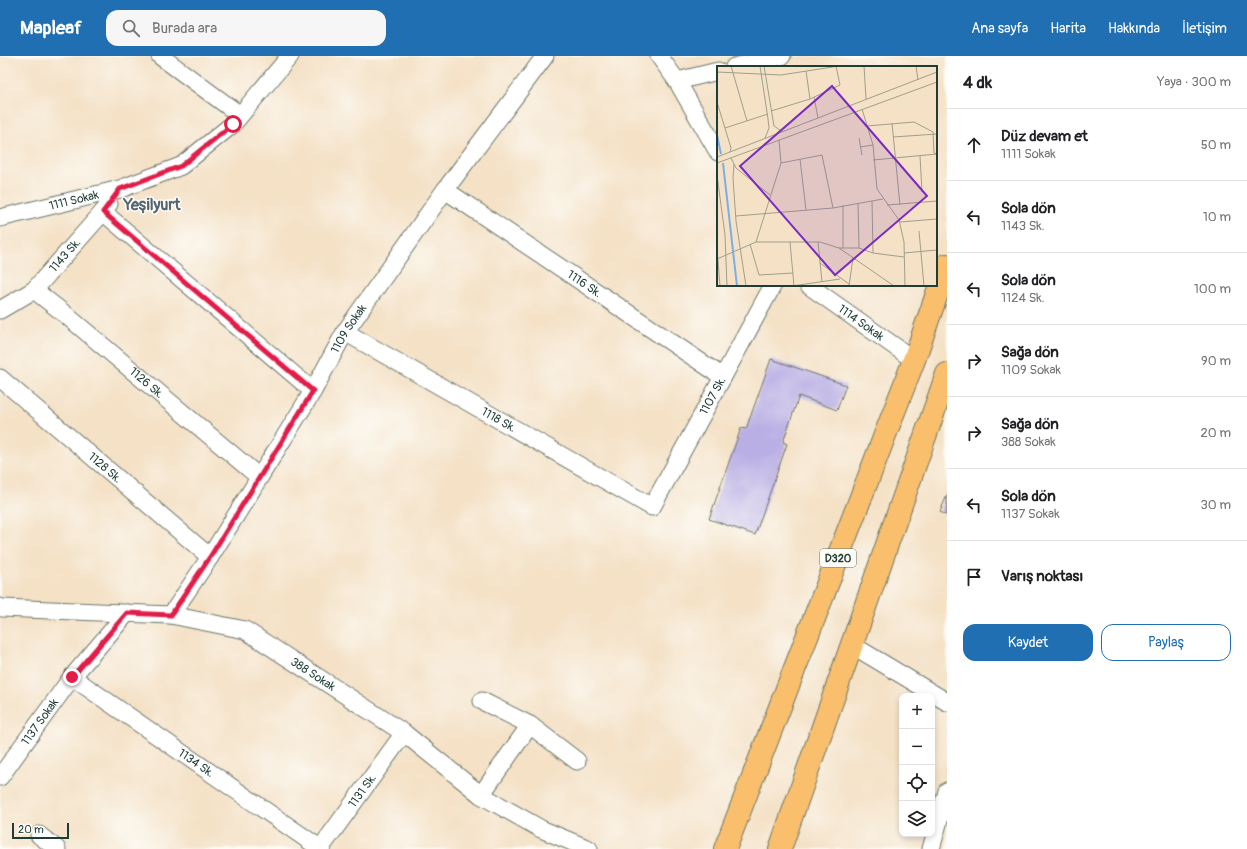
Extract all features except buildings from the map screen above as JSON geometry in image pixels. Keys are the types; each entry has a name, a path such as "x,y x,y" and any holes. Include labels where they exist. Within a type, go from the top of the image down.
{"highway":[{"name":"D320","path":"726,849 914,360 947,265"},
{"path":"780,849 947,374"}],"street":[{"path":"160,56 240,115"},
{"name":"1111 Sokak","path":"3,213 120,189 181,166 233,124 290,56"},
{"name":"1109 Sokak","path":"171,615 210,557 313,391 345,332 445,190 546,56"},
{"path":"659,56 677,81 717,150"},
{"path":"738,66 782,56"},
{"path":"677,81 717,71"},
{"name":"1143 Sk.","path":"0,310 34,290 103,212 120,189"},
{"name":"1116 Sk.","path":"445,190 723,377"},
{"path":"103,212 313,391"},
{"name":"1107 Sk.","path":"652,507 772,286"},
{"name":"1114 Sokak","path":"809,286 914,360"},
{"name":"1126 Sk.","path":"34,290 66,315 259,478"},
{"name":"1118 Sk.","path":"345,332 652,507"},
{"name":"1128 Sk.","path":"0,378 210,557"},
{"name":"388 Sokak","path":"0,607 171,615 245,630 404,733 481,795 541,829 589,849"},
{"name":"1137 Sokak","path":"0,776 72,677 127,613"},
{"path":"852,645 947,702"},
{"name":"1134 Sk.","path":"72,677 320,849"},
{"path":"482,701 530,725 577,761"},
{"path":"481,795 530,725"},
{"name":"1131 Sk.","path":"320,849 404,733"},
{"path":"931,849 947,791"},
{"path":"39,835 57,849"}],"district":[{"name":"Yeşilyurt","path":"152,204"}],"route":[{"path":"72,677 127,613 171,615 210,557 313,391 103,212 120,189 181,166 233,124"}]}
